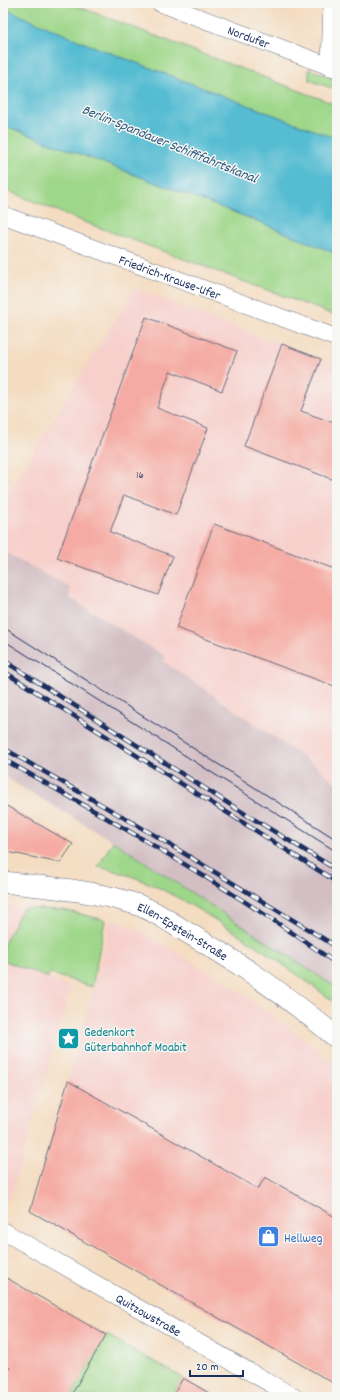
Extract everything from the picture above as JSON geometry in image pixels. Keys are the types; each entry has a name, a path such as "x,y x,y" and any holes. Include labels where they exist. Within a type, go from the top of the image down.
{"main road":[{"name":"Ellen-Epstein-Straße","path":"3,882 78,890 134,903 160,916 208,944 272,988 337,1038"}],"street":[{"name":"Nordufer","path":"160,3 333,68"},
{"path":"332,3 333,68"},
{"name":"Friedrich-Krause-Ufer","path":"3,215 337,338"},
{"name":"Quitzowstraße","path":"3,1231 294,1397"}],"shaded area":[{"path":"134,289 337,365 337,784 315,765 162,661 166,657 70,597 3,551 3,502"},
{"path":"3,551 69,587 70,598 166,657 163,661 315,765 337,784 337,988 131,852 3,776"},
{"path":"3,905 23,908 3,945"},
{"path":"111,920 138,929 246,996 312,1045 337,1067 337,1385 30,1211 88,1009"},
{"path":"3,960 71,988 10,1200 3,1196"}],"green space":[{"path":"3,3 69,3 337,105 337,139 87,44 14,14 3,8"},
{"path":"309,69 337,79 337,90 309,80"},
{"path":"3,125 252,219 337,254 337,316 87,223 3,189"},
{"path":"113,841 337,988 337,1004 261,949 186,902 144,881 98,867"},
{"path":"23,908 64,910 105,920 92,987 49,973 48,978 3,960 3,945"},
{"path":"105,1334 183,1378 172,1397 70,1397"}],"water":[{"name":"Berlin-Spandauer Schifffahrtskanal","path":"3,8 87,44 337,139 337,254 252,219 3,125"}],"building":[{"path":"146,317 237,351 222,391 170,371 157,408 208,428 176,515 124,495 110,532 173,556 158,595 57,558"},
{"path":"282,344 321,359 301,411 337,424 337,481 244,446"},
{"path":"214,524 337,570 337,687 176,628"},
{"path":"3,804 73,844 60,863 3,851"},
{"path":"68,1081 258,1189 265,1177 337,1218 337,1385 30,1211"},
{"path":"3,1276 106,1335 70,1397 3,1397 3,1381 10,1368 3,1364"},
{"path":"183,1378 216,1397 172,1397"}],"tram line":[{"path":"3,627 337,840"},
{"path":"3,640 337,852"}],"railway":[{"path":"3,660 234,807 337,870"},
{"path":"3,671 337,882"},
{"path":"3,748 154,835 337,947"},
{"path":"3,759 173,857 256,909 337,964"}],"place":[{"name":"Gedenkort Güterbahnhof Moabit","path":"68,1038"},
{"name":"Hellweg","path":"268,1237"}]}
